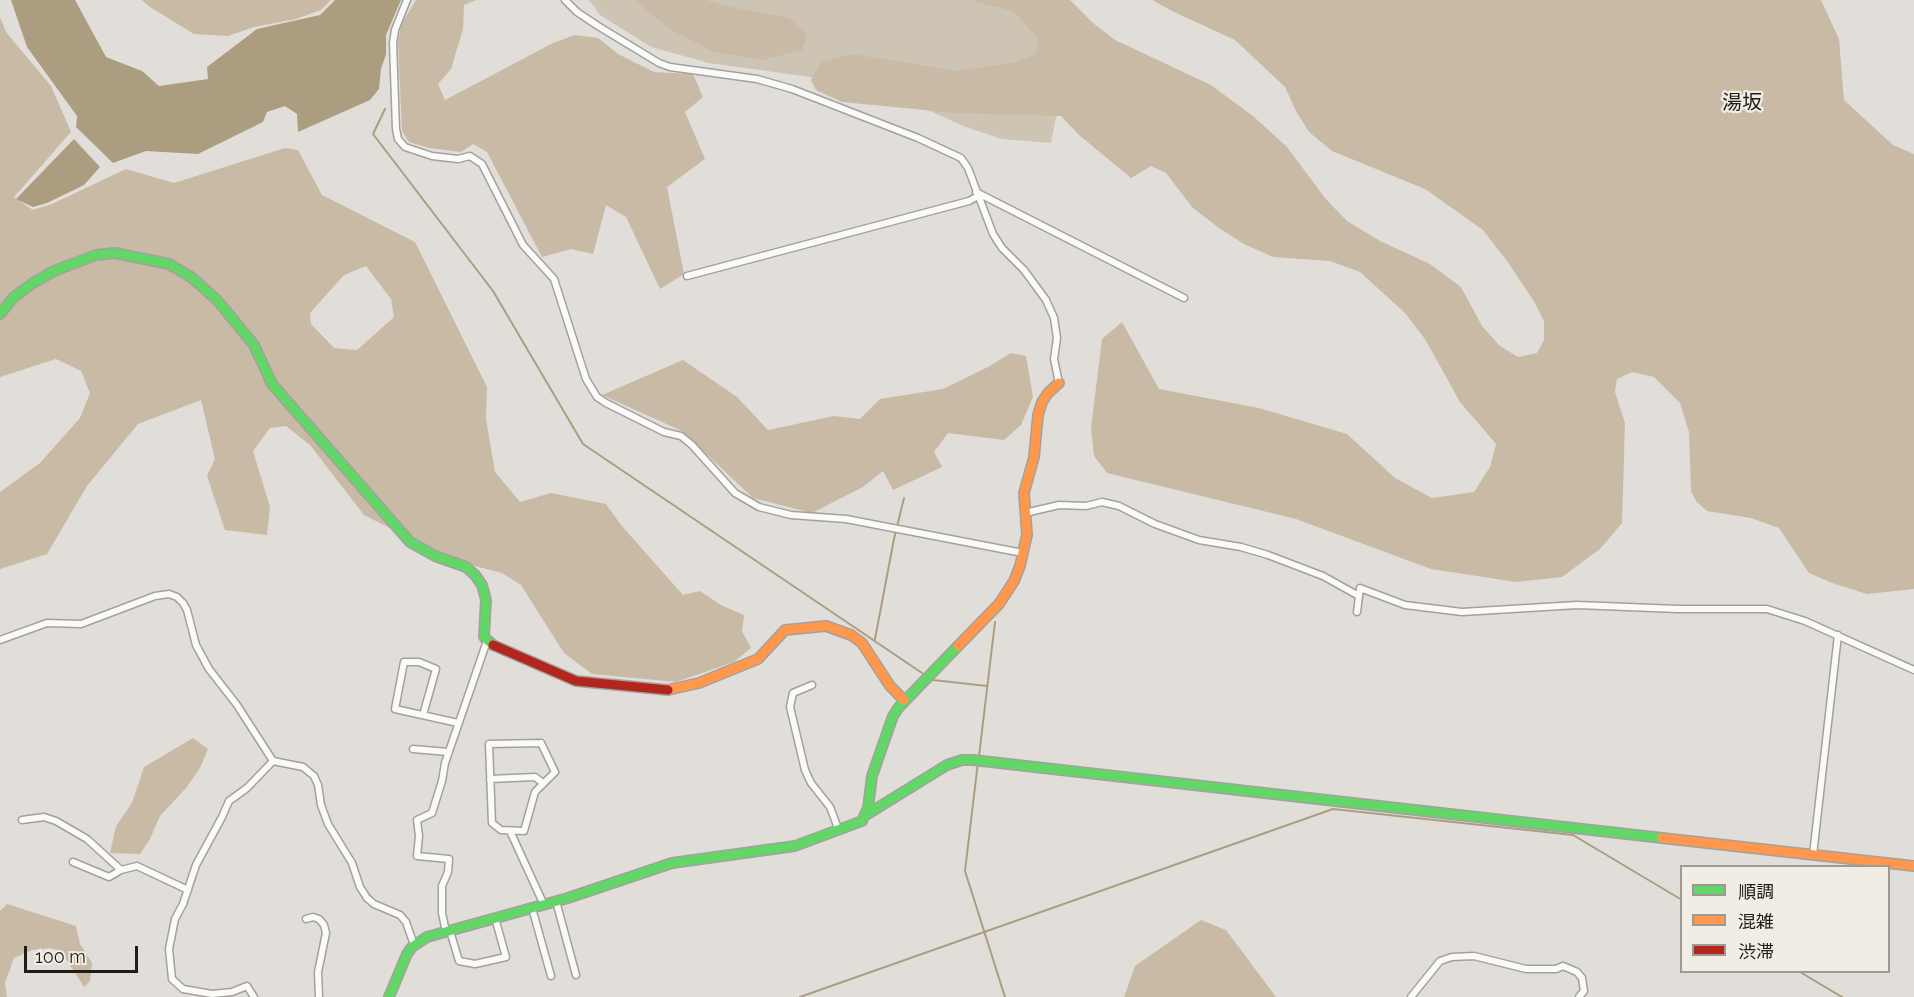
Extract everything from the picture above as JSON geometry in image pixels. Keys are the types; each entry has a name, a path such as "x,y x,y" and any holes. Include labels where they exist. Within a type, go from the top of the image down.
{"street":[{"path":"407,0 395,30 393,43 398,139 405,147 432,156 458,159 470,156 482,164 523,245 554,279 586,379 597,397 606,404 664,432 681,436 735,493 759,507 790,515 846,519 1023,553"},
{"path":"565,0 598,26 659,63 670,67 757,79 792,89 939,146 965,162 993,234 1046,300 1054,318 1057,338 1054,359 1059,383 1042,402 1038,415 1034,457 1024,493 1027,535 1020,566 1008,593 904,700 894,716 872,776 866,815"},
{"path":"687,276 958,203 977,194"},
{"path":"977,194 1184,298"},
{"path":"0,314 14,297 33,283 54,271 96,255 115,254 170,264 191,277 217,300 254,345 272,384 410,542 435,556 466,567 475,575 482,585 486,600 483,630 486,641 448,752 432,813 417,820 419,836 417,856 449,859 448,872 442,886 442,913 459,961 475,964 506,957 495,918"},
{"path":"1025,513 1059,505 1086,506 1102,502 1119,506 1155,524 1199,540 1241,547 1268,555 1323,576 1359,596"},
{"path":"1357,612 1360,588 1405,605 1462,612 1578,604 1678,609 1767,609 1806,621 1914,670"},
{"path":"0,640 47,623 81,624 155,596 169,594 177,597 187,610 199,652 273,761 303,767 314,776 328,824 352,863 363,892 374,904 400,915 406,922 414,945"},
{"path":"486,641 495,647 576,681 673,690 699,683 758,659 785,630 826,626 851,635 862,643 890,687 904,700"},
{"path":"1813,855 1838,635"},
{"path":"423,715 436,669 419,662 404,662 395,709 458,723"},
{"path":"812,685 793,693 790,707 805,770 811,783 830,807 839,831"},
{"path":"542,743 555,772 543,783 535,792 524,831 501,831 492,823 489,744 542,743"},
{"path":"413,750 448,752"},
{"path":"389,997 407,954 414,945 427,938 556,901 672,863 795,846 855,825 866,815 947,765 962,760 1914,866"},
{"path":"254,997 247,986 232,992 212,994 183,989 172,979 169,949 175,919 183,904 199,857 229,801 247,788 273,761"},
{"path":"490,779 535,777 543,783"},
{"path":"22,820 44,818 56,821 87,839 121,870"},
{"path":"510,831 543,904"},
{"path":"73,862 109,877 121,870 137,866 188,891"},
{"path":"556,901 576,975"},
{"path":"532,908 551,976"},
{"path":"306,919 313,917 319,920 324,925 326,933 318,972 319,997"},
{"path":"1411,997 1440,961 1452,957 1474,956 1526,969 1556,969 1563,966 1577,972 1582,978 1584,991 1579,997"}],"shaded area":[{"path":"11,0 75,0 106,57 142,71 159,86 208,79 207,67 257,29 320,15 335,0 401,0 386,35 386,54 381,69 379,89 370,100 298,132 297,114 285,106 267,112 263,122 198,154 146,151 113,163 76,127 77,116 27,47"},
{"path":"142,0 331,0 321,10 296,19 254,27 228,36 194,34"},
{"path":"416,0 476,0 464,5 463,29 451,69 438,84 445,100 553,43 575,35 598,38 618,54 654,72 693,74 703,97 685,112 705,159 667,187 684,274 660,289 626,217 606,205 593,254 571,249 542,257 487,152 473,144 461,152 429,148 409,142 402,131 398,42 401,25"},
{"path":"589,0 1040,0 1061,90 1051,143 1002,139 963,126 875,86 709,63 651,47 600,15"},
{"path":"635,0 706,0 725,6 790,18 807,36 802,50 762,60 714,52 670,29"},
{"path":"975,0 1070,0 1093,23 1115,40 1211,85 1253,116 1287,147 1325,198 1347,221 1380,241 1430,264 1461,287 1482,326 1500,346 1518,357 1537,353 1544,340 1544,321 1507,261 1483,230 1425,189 1332,151 1309,132 1285,87 1235,40 1152,0 1821,0 1839,39 1844,100 1893,145 1914,154 1914,589 1867,594 1832,583 1809,573 1779,528 1751,518 1707,511 1696,501 1691,491 1689,432 1680,403 1654,377 1632,372 1617,379 1615,392 1625,423 1622,523 1600,549 1562,577 1516,582 1431,569 1296,519 1107,473 1094,456 1091,428 1102,339 1122,322 1159,389 1259,408 1347,434 1395,478 1432,498 1474,492 1490,467 1496,444 1460,402 1425,339 1405,313 1360,272 1330,261 1273,257 1244,244 1192,207 1166,173 1151,166 1131,178 1079,135 1061,116 956,113 842,102 816,90 811,80 822,62 852,54 956,71 1012,63 1036,54 1038,38 1013,11"},
{"path":"0,17 6,32 51,86 71,132 14,197 33,210 52,204 126,169 174,183 285,148 298,150 322,195 415,242 487,387 486,419 495,472 520,502 551,493 606,504 621,525 683,595 700,591 721,605 744,615 742,631 751,648 734,662 676,682 592,674 564,653 521,585 502,573 467,564 431,549 364,515 310,445 286,426 270,428 253,451 270,507 267,535 225,530 207,476 215,459 201,400 138,424 87,486 47,554 0,569 0,492 40,463 80,418 90,393 81,371 56,359 0,377","holes":["366,266 391,299 394,317 357,350 334,348 311,324 310,313 344,275"]},
{"path":"74,139 100,167 84,185 47,203 33,207 16,199"},
{"path":"1011,353 1026,356 1033,397 1021,425 1004,440 948,433 934,452 942,467 893,490 883,471 863,487 812,513 753,498 682,431 602,395 683,360 737,397 768,430 834,416 860,419 880,399 943,389"},
{"path":"193,738 208,749 200,768 186,788 160,816 150,839 140,854 110,853 116,826 132,803 144,767"},
{"path":"7,904 76,926 80,944 92,963 90,981 84,987 61,951 50,948 32,950 14,958 5,983 7,997 0,997 0,911"},
{"path":"1201,920 1226,930 1276,997 1124,997 1135,966"}],"waterway":[{"path":"385,109 373,134 493,291 583,444 925,675"},
{"path":"875,639 904,498"},
{"path":"979,756 995,622"},
{"path":"930,678 987,686"},
{"path":"978,762 965,871 1005,997"},
{"path":"800,997 1333,809 1573,835 1680,899"},
{"path":"1802,973 1842,997"}],"traffic: fast":[{"path":"0,314 14,297 33,283 54,271 96,255 115,253 169,264 191,277 217,300 254,345 272,384 410,542 435,556 466,567 475,575 482,585 486,600 484,637 493,645"},
{"path":"389,997 407,954 412,947 427,937 568,898 672,863 795,846 862,821 868,808 872,776 893,716 958,646"},
{"path":"866,815 947,765 962,760 973,760 1662,838"}],"traffic: slow":[{"path":"958,646 999,604 1014,581 1020,566 1027,535 1024,493 1034,457 1038,415 1042,402 1059,383"},
{"path":"668,690 699,683 758,659 785,630 826,626 851,635 862,643 890,686 904,700"},
{"path":"1662,838 1914,866"}],"traffic: jam":[{"path":"493,645 576,681 668,690"}],"district":[{"name":"湯坂","path":"1742,103"}]}
